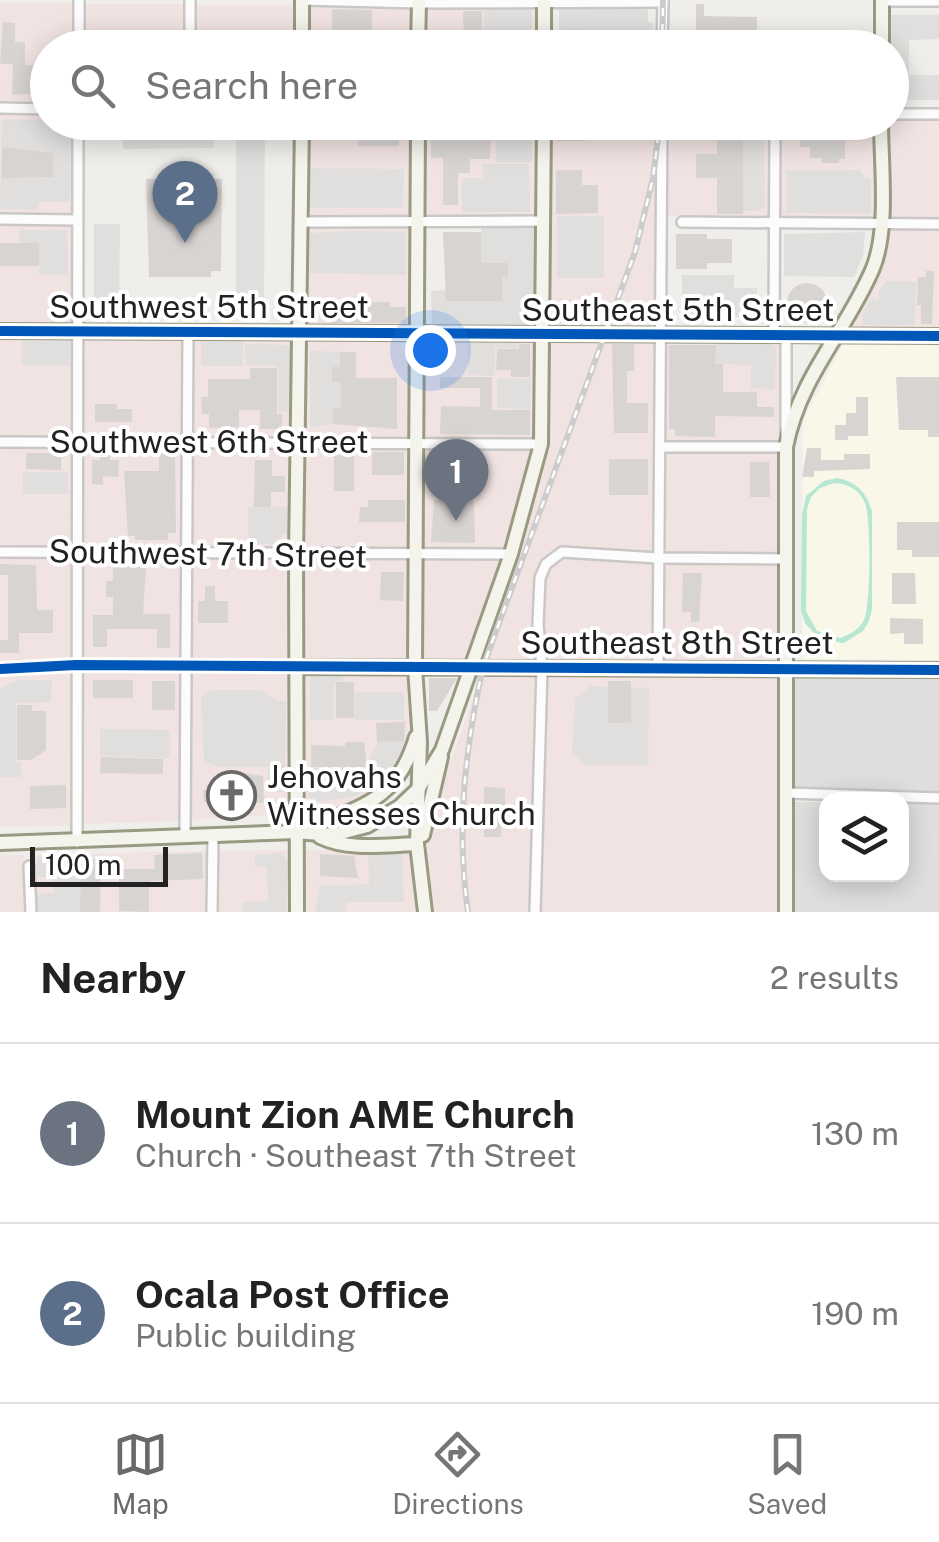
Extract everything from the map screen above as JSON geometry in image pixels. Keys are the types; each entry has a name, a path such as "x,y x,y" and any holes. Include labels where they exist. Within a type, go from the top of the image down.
{"street":[{"path":"79,0 79,30"},
{"path":"190,0 190,30"},
{"path":"302,30 303,0 663,1 662,30"},
{"path":"882,30 882,0 939,2"},
{"path":"544,1 544,30"},
{"path":"418,30 419,2"},
{"path":"0,108 30,108"},
{"path":"909,114 939,114"},
{"path":"77,842 78,140"},
{"path":"297,912 296,555 302,140"},
{"path":"418,140 415,667 419,723 418,844 425,912"},
{"path":"0,843 347,833 368,826 399,807 419,788 442,750 472,667 511,554 541,444 544,140"},
{"path":"658,670 662,140"},
{"path":"775,140 774,222 786,446 786,912"},
{"path":"786,446 800,395 874,265 881,224 882,140"},
{"path":"0,219 76,220"},
{"path":"302,222 543,221"},
{"path":"682,222 939,224"},
{"name":"Southwest 5th Street","path":"0,331 418,334"},
{"path":"185,836 188,333"},
{"name":"Southeast 5th Street","path":"418,334 939,336"},
{"name":"Southwest 6th Street","path":"0,442 541,444"},
{"path":"661,446 786,446"},
{"name":"Southwest 7th Street","path":"0,552 511,554"},
{"path":"535,912 542,668 538,609 540,578 546,564 562,552 786,559"},
{"path":"0,668 298,667"},
{"name":"Southeast 8th Street","path":"298,667 939,670"},
{"path":"419,723 430,730 449,731"},
{"path":"296,832 352,813 386,791 405,770 419,723"},
{"path":"420,870 442,750"},
{"path":"788,793 939,798"},
{"path":"314,833 333,844 418,844"},
{"path":"212,912 214,834"},
{"path":"29,866 31,912"}],"shaded area":[{"path":"0,3 74,3 74,30 30,30 30,103 0,103"},
{"path":"84,4 185,4 185,30 84,30"},
{"path":"195,5 298,5 298,30 194,30"},
{"path":"307,5 414,9 414,30 307,30"},
{"path":"484,7 532,7 532,30 484,30"},
{"path":"540,7 540,30 423,30 423,9"},
{"path":"559,8 648,9 648,22 653,23 653,30 559,30"},
{"path":"891,15 939,15 939,39 909,40 909,30 891,30"},
{"path":"909,75 939,75 939,100 909,100"},
{"path":"0,113 30,114 30,140 73,140 72,215 0,214"},
{"path":"2,119 30,120 30,140 71,140 70,202 38,202 38,210 0,209","holes":["2,147 53,153 53,177 2,178"]},
{"path":"909,119 939,119 939,219 886,219 886,140 909,140"},
{"path":"123,140 214,140 214,148 123,149"},
{"path":"236,140 265,140 264,314 255,322 236,317"},
{"path":"307,140 413,140 414,217 307,217"},
{"path":"422,140 539,140 538,216 423,216"},
{"path":"495,140 532,140 532,162 496,162"},
{"path":"549,140 657,140 657,329 548,330"},
{"path":"667,140 770,140 770,217 668,216"},
{"path":"743,140 764,140 765,207 743,211"},
{"path":"780,140 877,140 876,219 779,217"},
{"path":"483,164 529,164 530,212 462,212 462,178 483,178"},
{"path":"310,168 404,169 403,208 309,208"},
{"path":"786,170 860,170 864,178 871,178 871,213 787,213"},
{"path":"557,216 604,216 604,278 557,278"},
{"path":"0,224 72,225 73,326 0,326"},
{"path":"94,224 120,224 119,317 94,317"},
{"path":"530,226 538,231 538,316 525,328 432,326 431,291 446,290 446,301 501,301 502,277 508,277 481,263 481,227"},
{"path":"307,227 414,227 413,328 305,326"},
{"path":"885,229 939,230 939,330 844,331"},
{"path":"19,230 67,230 68,275 39,274 39,244 20,243"},
{"path":"406,232 406,275 310,273 310,233"},
{"path":"865,232 863,255 854,277 784,276 784,234"},
{"path":"682,275 734,275 734,288 757,288 757,317 688,317 682,309"},
{"path":"887,281 916,282 915,325 863,325 862,315 870,299 879,300 879,291"},
{"path":"0,336 73,337 73,436 0,436"},
{"path":"83,337 184,338 183,437 82,436"},
{"path":"295,337 294,438 193,437 193,338"},
{"path":"305,337 413,339 412,438 304,439"},
{"path":"22,339 70,340 70,366 22,365"},
{"path":"422,339 538,340 536,439 422,438"},
{"path":"468,339 518,339 518,348 495,348 494,376 468,375"},
{"path":"657,339 654,553 559,547 543,560 535,578 533,624 537,662 479,662 542,467 547,340"},
{"path":"667,339 781,340 781,441 665,441"},
{"path":"201,341 243,341 243,366 201,366"},
{"path":"939,341 939,660 802,659 803,421 844,342"},
{"path":"716,342 771,343 776,348 775,389 751,388 751,365 715,364"},
{"path":"245,344 292,345 291,411 278,411 278,366 246,365"},
{"path":"310,351 340,352 340,367 332,367 332,381 341,382 341,408 333,409 333,424 310,427"},
{"path":"497,378 531,379 530,409 497,408"},
{"path":"0,447 73,447 72,546 0,547"},
{"path":"82,447 183,447 183,547 82,546"},
{"path":"193,447 294,449 292,549 192,547"},
{"path":"304,449 412,449 411,550 301,549"},
{"path":"422,449 535,450 508,549 421,550"},
{"path":"665,452 782,452 782,554 663,553"},
{"path":"23,472 68,472 68,494 23,494"},
{"path":"248,507 287,507 287,534 282,534 281,544 248,544"},
{"path":"72,557 72,660 0,663 0,558"},
{"path":"82,557 183,558 182,661 81,660"},
{"path":"563,557 654,563 654,664 546,662 545,580 549,568"},
{"path":"192,558 292,560 293,662 191,661"},
{"path":"504,559 469,662 420,662 421,561"},
{"path":"301,560 411,561 411,662 303,662"},
{"path":"663,564 782,564 784,663 663,664"},
{"path":"72,671 72,825 0,827 0,674"},
{"path":"81,671 182,671 181,821 82,824"},
{"path":"191,671 293,673 292,814 190,820"},
{"path":"303,673 411,673 414,725 405,754 387,782 351,807 301,813"},
{"path":"310,673 343,673 343,681 334,682 334,720 310,720"},
{"path":"537,673 530,912 430,912 425,870 428,835 482,674"},
{"path":"547,673 784,674 781,912 540,912"},
{"path":"793,674 939,676 939,793 793,791"},
{"path":"18,680 52,680 51,702 16,703 16,762 21,762 21,777 0,777 0,688"},
{"path":"591,686 649,688 648,765 586,765 572,752 575,699"},
{"path":"209,690 261,690 277,701 286,701 285,792 269,792 268,767 221,767 204,762 201,698"},
{"path":"355,692 404,692 404,720 355,720"},
{"path":"100,729 170,730 170,758 100,756"},
{"path":"405,741 396,764 376,785 356,796 319,802 308,797 308,768 366,767 377,742"},
{"path":"793,802 819,802 819,882 909,882 909,804 939,804 939,912 791,912"},
{"path":"292,850 292,912 216,912 218,851"},
{"path":"301,850 413,850 420,912 302,912"},
{"path":"208,851 207,912 36,912 34,855"},
{"path":"368,852 402,852 404,902 346,902 346,912 315,912 320,886 369,884"},
{"path":"281,853 288,861 286,912 242,912 242,902 268,901 267,867 255,866 255,855"},
{"path":"0,855 24,855 26,912 0,912"},
{"path":"37,857 81,859 80,912 37,912 36,894 54,893 53,878 37,877"}],"green space":[{"path":"837,478 855,485 864,493 872,511 872,609 863,631 844,643 820,640 805,623 801,610 802,516 806,496 824,481","holes":["834,483 848,486 863,498 868,526 866,612 859,627 840,638 817,631 806,611 807,509 820,488"]}],"building":[{"path":"696,4 704,4 704,16 757,17 757,30 696,30"},
{"path":"332,9 372,10 372,30 332,30"},
{"path":"463,11 482,11 482,30 464,30"},
{"path":"3,22 15,23 15,42 25,42 25,65 30,65 30,94 12,95 13,64 0,64"},
{"path":"358,140 399,140 399,146 358,146"},
{"path":"431,140 491,140 490,159 470,159 470,173 458,173 458,205 443,205 443,158 431,158"},
{"path":"717,140 743,140 743,214 717,214 717,178 696,178 696,154 717,154"},
{"path":"800,140 845,140 845,159 822,163 822,158 810,158 810,147 800,147"},
{"path":"2,147 53,153 53,177 2,178"},
{"path":"556,170 582,170 582,185 598,185 598,213 556,214"},
{"path":"146,179 222,179 221,271 211,271 211,277 149,277"},
{"path":"443,232 481,232 481,263 508,263 508,277 502,277 502,301 446,301"},
{"path":"676,234 732,239 732,263 707,263 707,269 676,269"},
{"path":"0,243 39,243 39,266 0,266"},
{"path":"926,271 934,271 932,324 921,324 921,305 917,305 918,277 926,277"},
{"path":"807,283 821,289 827,303 821,317 807,323 793,317 787,303 793,289"},
{"path":"560,300 594,300 594,322 560,322"},
{"path":"365,302 390,302 390,307 406,307 406,323 331,323 331,308 365,308"},
{"path":"519,344 530,344 530,377 511,377 511,370 496,370 497,349 519,349"},
{"path":"612,344 634,344 634,371 627,371 627,403 648,403 648,433 614,433"},
{"path":"669,345 716,345 715,364 723,364 723,392 757,392 757,407 774,407 774,417 715,416 715,437 675,436 675,429 669,429"},
{"path":"340,352 356,352 356,378 397,378 397,429 333,424 333,408 341,408 341,382 332,382 332,367 340,367"},
{"path":"250,368 277,368 277,414 282,414 282,429 260,429 260,410 239,410 239,427 209,428 209,414 202,414 201,397 208,397 208,379 250,379"},
{"path":"440,377 492,377 492,410 530,410 530,435 440,434 441,406 480,407 480,388 440,388"},
{"path":"896,377 939,377 939,437 928,437 928,430 899,430"},
{"path":"856,397 868,397 868,436 835,440 835,425 846,425 846,413 856,413"},
{"path":"95,404 132,409 132,422 95,422"},
{"path":"807,448 821,448 821,460 844,460 844,454 870,454 870,469 814,471 814,477 802,477"},
{"path":"372,452 404,452 404,475 372,475"},
{"path":"429,452 460,452 460,475 429,475"},
{"path":"26,453 61,453 61,470 26,469"},
{"path":"100,454 110,454 110,460 119,460 118,477 103,476 103,485 92,484 92,460 100,460"},
{"path":"159,454 175,454 176,533 168,533 168,540 135,540 135,536 128,536 124,471 159,471"},
{"path":"334,455 354,455 354,491 334,491"},
{"path":"609,459 648,459 648,495 609,495"},
{"path":"255,460 272,460 272,476 285,476 285,492 271,492 271,507 254,507"},
{"path":"750,462 769,462 770,497 750,497"},
{"path":"368,500 405,500 405,522 359,522 360,507 368,507"},
{"path":"434,500 474,501 475,543 431,542"},
{"path":"897,522 939,522 939,557 912,557 912,550 897,550"},
{"path":"0,564 36,565 37,610 53,610 53,633 19,633 19,653 0,653 0,640 8,640 8,575 0,575"},
{"path":"113,566 146,566 143,614 170,614 170,648 157,648 157,629 107,629 107,647 93,647 93,615 113,615 113,597 106,597 106,581 113,581"},
{"path":"381,572 404,572 403,601 380,600"},
{"path":"683,573 702,573 699,622 691,622 691,612 682,612"},
{"path":"892,573 915,573 916,604 892,604"},
{"path":"205,586 215,586 215,601 228,601 228,623 198,623 198,601 205,601"},
{"path":"890,618 923,619 923,644 904,644 904,633 890,634"},
{"path":"429,678 457,678 437,711 429,711"},
{"path":"93,680 133,680 133,698 93,698"},
{"path":"152,681 175,681 175,710 152,710"},
{"path":"608,681 631,681 631,723 608,723"},
{"path":"336,682 354,682 354,718 336,718"},
{"path":"17,705 32,705 32,711 46,711 46,750 31,760 17,760"},
{"path":"405,722 404,741 377,742 376,723"},
{"path":"345,742 364,742 367,767 311,767 311,745 345,746"},
{"path":"101,757 163,759 163,774 100,773"},
{"path":"235,772 263,776 264,803 204,802 203,790 222,790 221,777 235,776"},
{"path":"66,785 66,808 30,809 30,786"},
{"path":"484,787 505,788 501,837 484,837"},
{"path":"202,853 203,879 149,881 149,912 119,911 119,869 155,869 154,855"},
{"path":"320,854 354,856 358,878 320,876"},
{"path":"81,859 101,859 100,912 80,912"}],"railway":[{"path":"662,30 663,0"},
{"path":"468,912 464,789 483,667 635,252 658,140"}],"cycle path":[{"path":"0,331 939,336"},
{"path":"0,669 76,665 939,670"}],"place":[{"name":"Ocala Post Office","path":"185,243"},
{"name":"Mount Zion AME Church","path":"456,521"},
{"name":"Jehovahs Witnesses Church","path":"232,795"}]}
